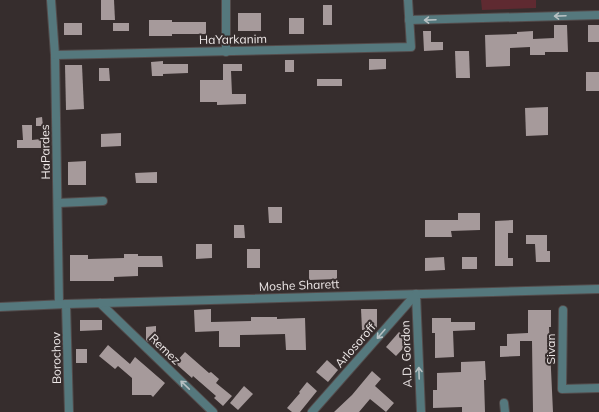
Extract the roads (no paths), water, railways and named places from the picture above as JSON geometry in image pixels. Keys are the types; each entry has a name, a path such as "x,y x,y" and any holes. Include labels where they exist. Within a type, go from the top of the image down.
{"street":[{"name":"HaPardes","path":"51,0 55,55 58,202 63,304"},
{"path":"226,0 226,52"},
{"path":"408,0 409,20 599,15"},
{"name":"HaYarkanim","path":"55,55 411,47 409,20"},
{"path":"58,202 102,201"},
{"name":"Moshe Sharett","path":"0,307 599,289"},
{"name":"Arlosoroff","path":"312,412 416,294"},
{"name":"A.D. Gordon","path":"416,294 420,412"},
{"name":"Remez","path":"100,303 213,412"},
{"name":"Borochov","path":"63,304 69,412"},
{"name":"Sivan","path":"563,310 562,389 599,388"},
{"path":"504,403 505,412"}]}
